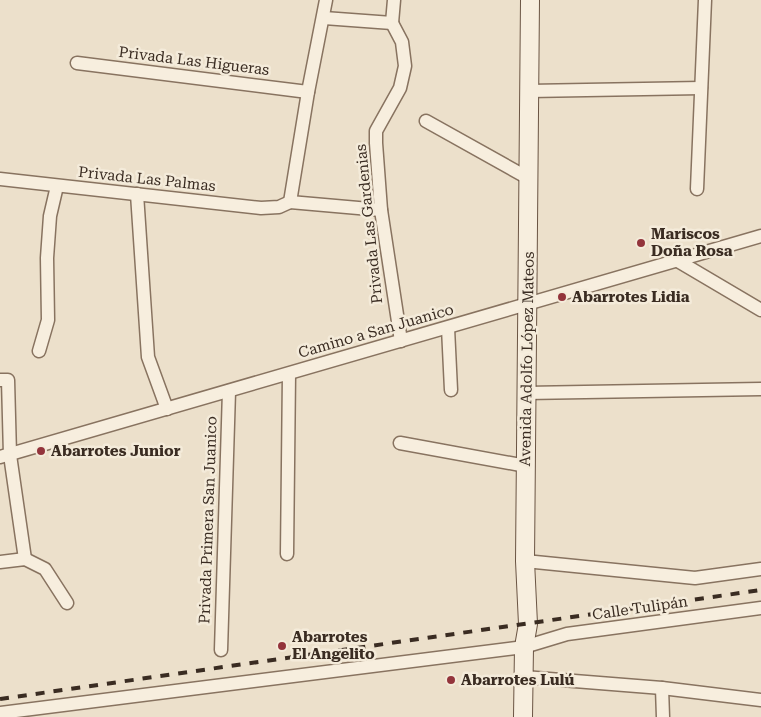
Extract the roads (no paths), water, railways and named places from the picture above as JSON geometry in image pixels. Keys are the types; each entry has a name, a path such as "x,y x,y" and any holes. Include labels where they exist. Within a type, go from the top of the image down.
{"street":[{"path":"290,202 308,92 326,0"},
{"path":"324,18 392,23 394,0"},
{"name":"Avenida Adolfo López Mateos","path":"523,717 524,647 528,624 525,561 530,0"},
{"path":"697,189 705,0"},
{"name":"Privada Las Gardenias","path":"392,23 402,42 404,66 400,88 376,131 381,210 401,341"},
{"name":"Privada Las Higueras","path":"77,63 308,92"},
{"path":"529,91 701,88"},
{"path":"426,121 528,178"},
{"name":"Privada Las Palmas","path":"0,179 261,208 279,207 290,202 381,210"},
{"path":"39,351 48,320 46,258 50,216 57,186"},
{"path":"137,194 148,357 166,409"},
{"name":"Camino a San Juanico","path":"5,456 761,236"},
{"path":"678,261 761,310"},
{"path":"448,328 451,390"},
{"path":"287,554 289,374"},
{"path":"0,380 8,380 5,456 25,559"},
{"path":"526,393 761,389"},
{"name":"Privada Primera San Juanico","path":"221,650 229,391"},
{"path":"400,443 526,466"},
{"path":"0,562 25,559 45,569 67,603"},
{"path":"525,561 695,578 761,569"},
{"name":"Calle Tulipán","path":"0,713 524,647 567,634 761,608"},
{"path":"524,678 662,688 761,700"},
{"path":"662,688 663,717"}],"railway":[{"path":"0,699 761,590"}],"place":[{"name":"Mariscos Doña Rosa","path":"641,243"},
{"name":"Abarrotes Lidia","path":"562,297"},
{"name":"Abarrotes Junior","path":"41,451"},
{"name":"Abarrotes El Angelito","path":"282,646"},
{"name":"Abarrotes Lulú","path":"451,680"}]}
